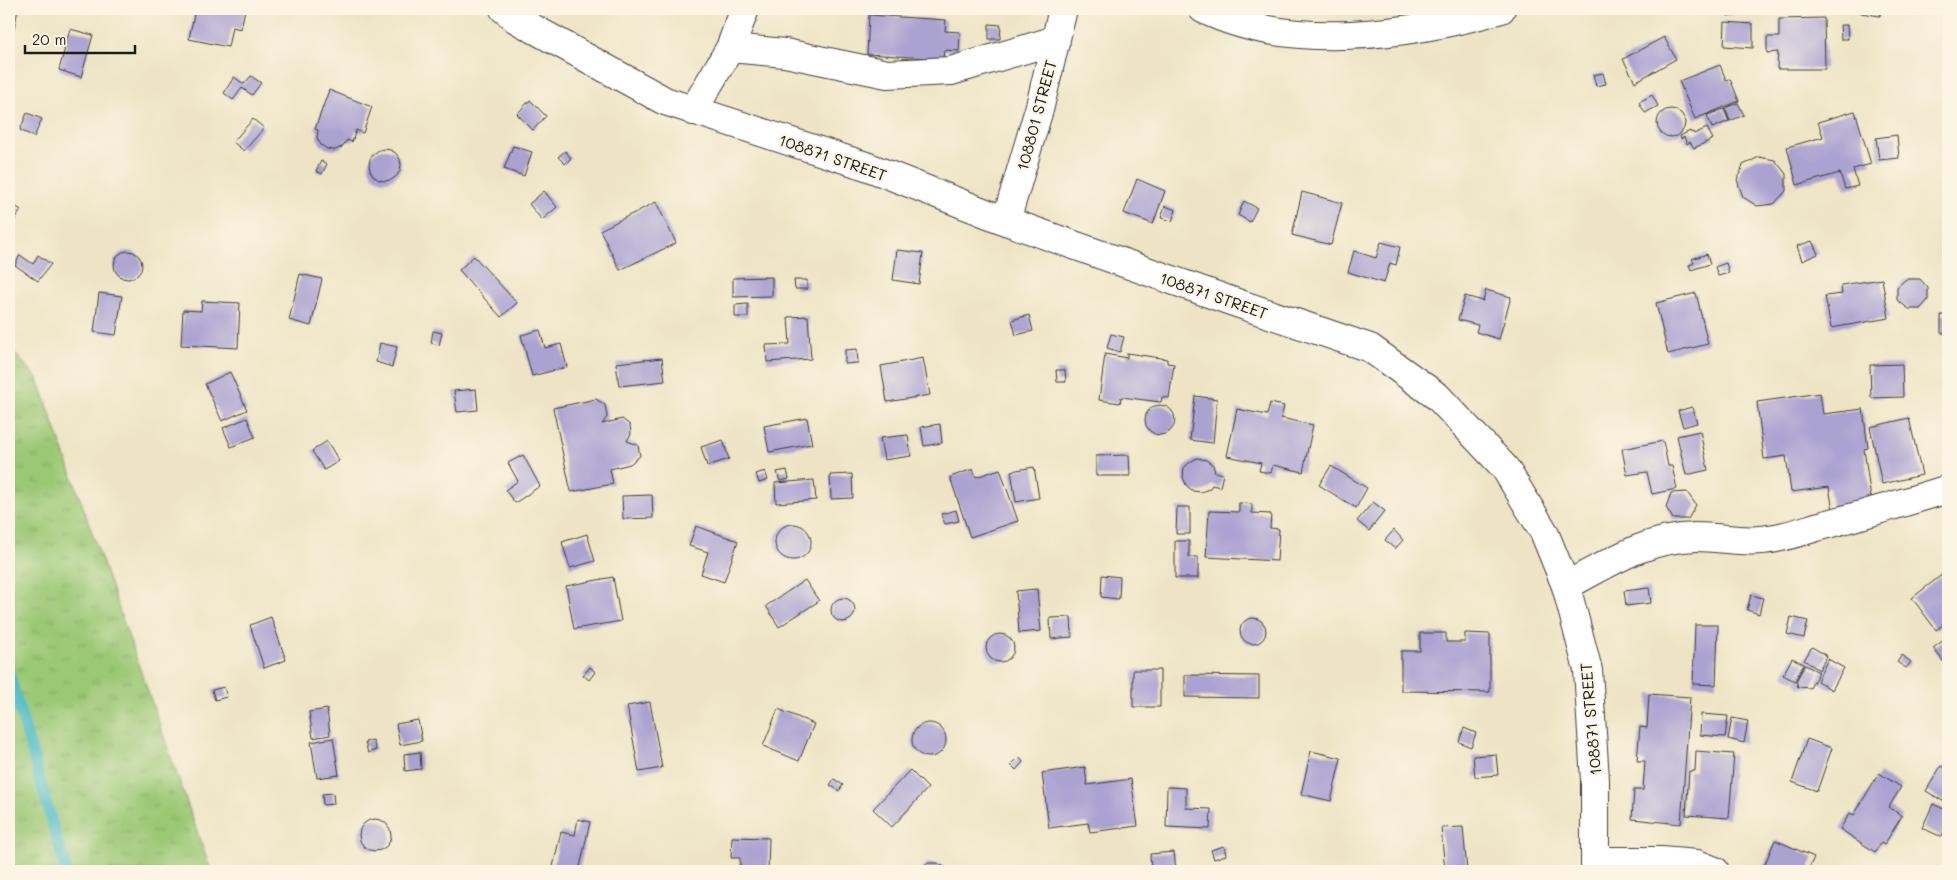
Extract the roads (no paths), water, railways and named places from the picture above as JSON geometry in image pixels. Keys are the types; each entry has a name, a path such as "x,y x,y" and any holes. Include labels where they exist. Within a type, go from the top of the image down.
{"street":[{"name":"108871 STREET","path":"504,9 516,18 665,101 866,166 1006,221 1370,348 1438,397 1505,468 1544,532 1566,586 1588,670 1595,780 1595,866"},
{"path":"693,111 730,48 745,9"},
{"name":"108801 STREET","path":"1006,221 1040,106 1063,9"},
{"path":"1203,9 1239,24 1262,29 1325,35 1394,31 1460,21 1501,9"},
{"path":"730,48 785,53 886,74 951,71 1056,40"},
{"path":"1566,586 1625,554 1651,543 1675,538 1698,537 1736,541 1775,538 1857,517 1948,489"},
{"path":"1595,866 1670,862 1697,864 1715,871"}],"waterway":[{"path":"9,672 66,871"}]}
